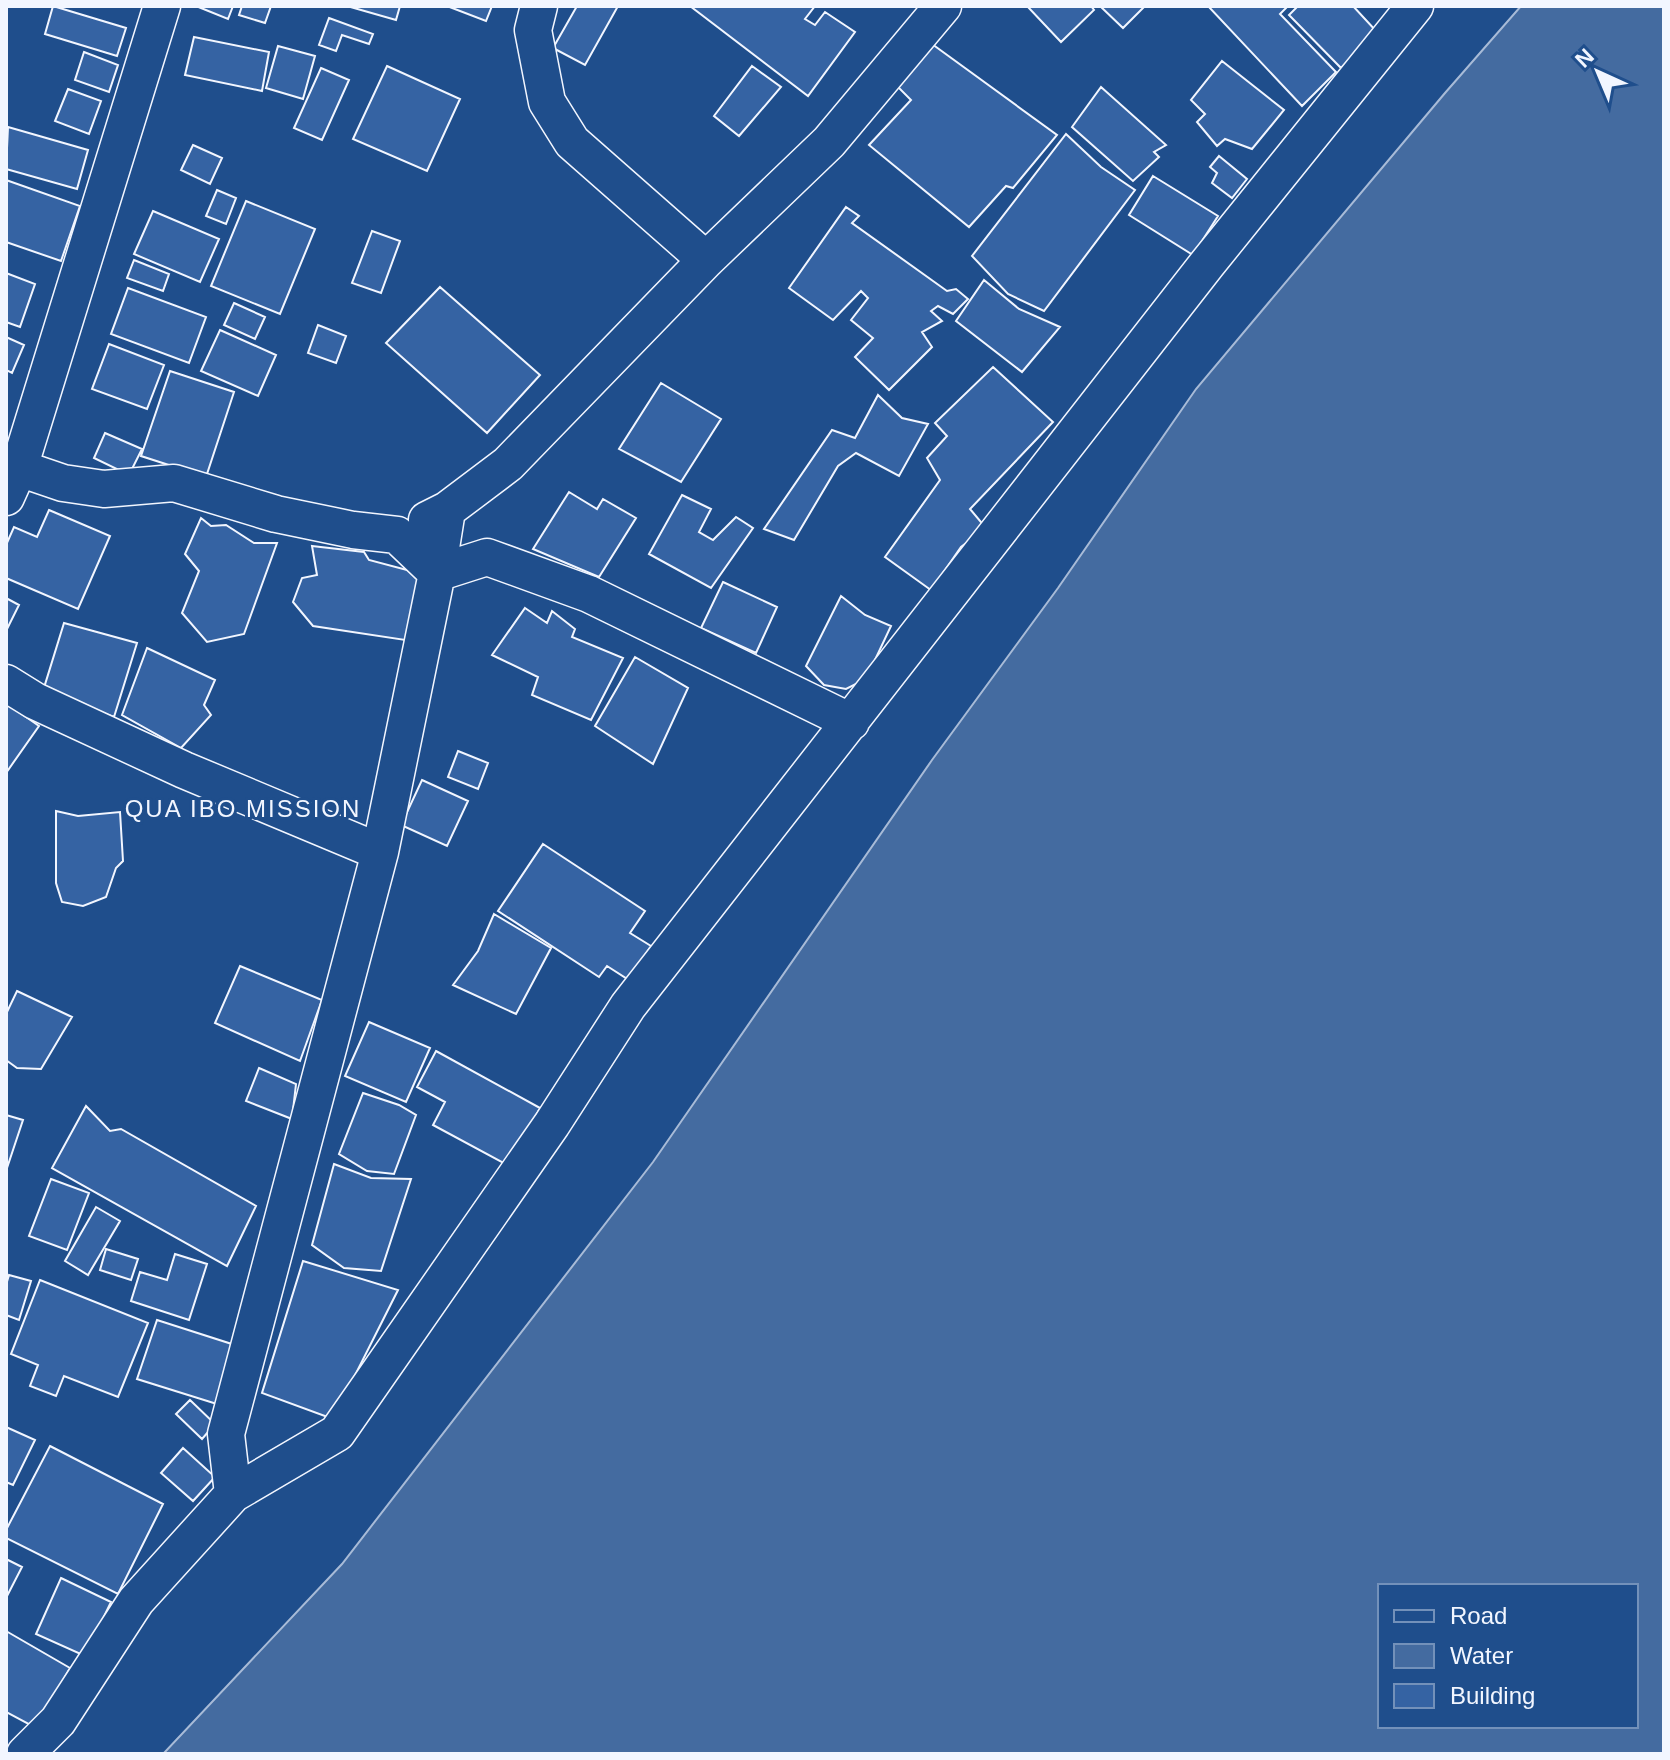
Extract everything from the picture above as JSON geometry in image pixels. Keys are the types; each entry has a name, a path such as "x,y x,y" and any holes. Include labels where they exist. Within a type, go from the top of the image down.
{"street":[{"path":"162,6 12,482 63,483 104,489 174,483 276,514 353,530 397,535 447,510 508,464 706,260 829,142 943,6"},
{"path":"539,6 533,30 547,102 572,142 706,260"},
{"path":"25,1754 58,1721 136,1601 233,1494 337,1433 552,1124 628,1006 1207,264 1415,6"},
{"path":"233,1494 226,1434 380,852 447,510"},
{"path":"397,535 437,573"},
{"path":"437,573 487,557 575,589 851,722"},
{"path":"6,683 35,701 184,770 380,852"}],"water":[{"path":"1521,6 1664,6 1664,1754 163,1754 342,1564 653,1162 932,760 1058,588 1196,389"}],"building":[{"path":"53,6 126,28 117,56 45,34"},
{"path":"196,6 233,6 228,19"},
{"path":"242,6 271,6 265,23 239,15"},
{"path":"347,6 400,6 396,20"},
{"path":"447,6 492,6 486,21"},
{"path":"577,6 618,6 585,65 553,48"},
{"path":"690,6 815,6 805,19 815,25 825,12 855,32 808,96"},
{"path":"1027,6 1091,6 1094,10 1061,42"},
{"path":"1100,6 1145,6 1123,28"},
{"path":"1208,6 1288,6 1280,14 1336,72 1302,106"},
{"path":"1298,6 1353,6 1377,32 1341,68 1289,15"},
{"path":"329,18 373,34 369,44 342,35 336,51 319,45"},
{"path":"194,37 269,52 262,91 185,75"},
{"path":"932,44 1057,135 1013,188 1006,186 969,227 869,145 911,100 898,87"},
{"path":"278,46 315,56 303,99 266,88"},
{"path":"84,52 118,65 109,92 75,80"},
{"path":"1222,61 1284,110 1252,149 1225,139 1217,146 1197,122 1205,114 1191,100"},
{"path":"387,66 460,99 427,171 353,139"},
{"path":"752,66 781,87 739,136 714,116"},
{"path":"321,68 349,80 322,140 294,128"},
{"path":"1101,87 1166,145 1154,152 1159,157 1133,181 1072,127"},
{"path":"68,89 101,101 89,134 55,121"},
{"path":"8,127 88,150 77,189 6,169"},
{"path":"1066,134 1101,167 1135,190 1044,311 1008,294 972,256"},
{"path":"193,145 222,158 210,184 181,170"},
{"path":"1219,156 1247,179 1232,198 1212,183 1217,173 1210,167"},
{"path":"1153,176 1218,216 1193,255 1129,215"},
{"path":"6,180 80,206 61,261 6,242"},
{"path":"217,190 236,198 226,224 206,216"},
{"path":"246,201 315,229 280,314 211,286"},
{"path":"846,207 859,216 852,223 947,291 956,289 968,299 953,314 938,306 931,311 942,321 922,332 932,347 889,390 855,357 873,338 851,320 868,298 861,291 833,320 789,288"},
{"path":"153,211 219,239 200,282 134,254"},
{"path":"372,231 400,241 381,293 352,283"},
{"path":"134,260 169,274 163,291 127,278"},
{"path":"6,273 35,284 20,327 6,322"},
{"path":"984,280 1019,309 1060,327 1022,372 956,321"},
{"path":"440,287 540,375 487,433 386,343"},
{"path":"128,288 206,317 189,363 111,334"},
{"path":"234,303 265,317 255,339 224,325"},
{"path":"318,325 346,336 336,363 308,353"},
{"path":"220,330 276,355 258,396 201,371"},
{"path":"6,337 24,345 12,373 6,370"},
{"path":"109,344 164,365 147,409 92,389"},
{"path":"993,367 1053,422 970,509 986,528 961,547 943,573 947,579 935,593 885,557 940,480 927,458 947,436 935,423"},
{"path":"170,371 234,392 206,477 141,456"},
{"path":"661,383 721,419 681,482 619,449"},
{"path":"878,395 902,418 928,424 899,476 856,453 838,466 794,540 764,529 832,430 855,438"},
{"path":"105,433 142,449 129,475 94,458"},
{"path":"569,492 597,509 603,499 636,518 599,577 533,549"},
{"path":"682,495 711,509 699,532 713,540 736,517 753,528 711,588 649,554"},
{"path":"49,510 110,536 78,609 6,578 6,545 14,527 37,537"},
{"path":"201,518 211,526 226,525 254,543 277,543 244,634 207,642 182,613 199,571 185,554"},
{"path":"312,546 364,552 369,560 422,574 405,640 313,626 293,602 302,578 317,575"},
{"path":"723,582 777,607 756,653 701,628"},
{"path":"841,596 865,615 891,626 866,679 846,689 824,685 806,666"},
{"path":"6,598 19,605 6,631"},
{"path":"525,608 547,623 552,611 575,629 572,637 623,658 591,720 532,695 538,677 492,655"},
{"path":"64,623 137,643 114,717 43,691"},
{"path":"147,648 215,680 204,705 211,715 181,748 122,715"},
{"path":"635,657 688,688 653,764 595,726"},
{"path":"6,703 39,726 6,773"},
{"path":"458,751 488,763 478,789 448,777"},
{"path":"422,780 468,801 447,846 401,825"},
{"path":"56,811 78,816 120,812 123,861 116,868 106,897 83,906 62,902 56,883"},
{"path":"543,844 645,911 630,933 651,946 629,980 607,966 599,977 498,911"},
{"path":"494,914 551,948 516,1014 453,985 478,951"},
{"path":"240,966 322,1000 300,1061 215,1023"},
{"path":"17,991 72,1017 41,1069 17,1068 6,1060 6,1014"},
{"path":"369,1022 430,1048 406,1102 345,1076"},
{"path":"436,1051 540,1108 509,1166 433,1125 445,1102 417,1087"},
{"path":"259,1068 296,1084 292,1119 246,1101"},
{"path":"363,1093 399,1105 416,1115 394,1174 367,1171 339,1154"},
{"path":"86,1106 110,1131 121,1129 256,1206 227,1266 52,1168"},
{"path":"6,1115 23,1120 6,1171"},
{"path":"334,1164 371,1178 411,1179 381,1271 344,1268 312,1245"},
{"path":"51,1179 89,1193 67,1250 29,1236"},
{"path":"96,1207 120,1221 88,1275 65,1261"},
{"path":"106,1249 138,1259 131,1280 100,1270"},
{"path":"175,1254 207,1264 189,1320 131,1301 140,1272 167,1280"},
{"path":"303,1261 398,1290 333,1419 262,1393"},
{"path":"9,1275 31,1281 19,1320 6,1315"},
{"path":"40,1280 148,1323 118,1397 64,1376 56,1396 30,1386 38,1365 11,1354"},
{"path":"157,1320 238,1346 220,1405 137,1379"},
{"path":"190,1400 215,1424 202,1439 176,1414"},
{"path":"6,1427 35,1440 13,1485 6,1482"},
{"path":"50,1446 163,1504 118,1594 6,1538 6,1530"},
{"path":"183,1448 215,1477 193,1501 161,1473"},
{"path":"6,1559 22,1567 6,1598"},
{"path":"61,1578 111,1602 85,1656 36,1634"},
{"path":"6,1631 70,1668 36,1728 6,1712"}],"district":[{"name":"QUA IBO MISSION","path":"243,809"}]}
